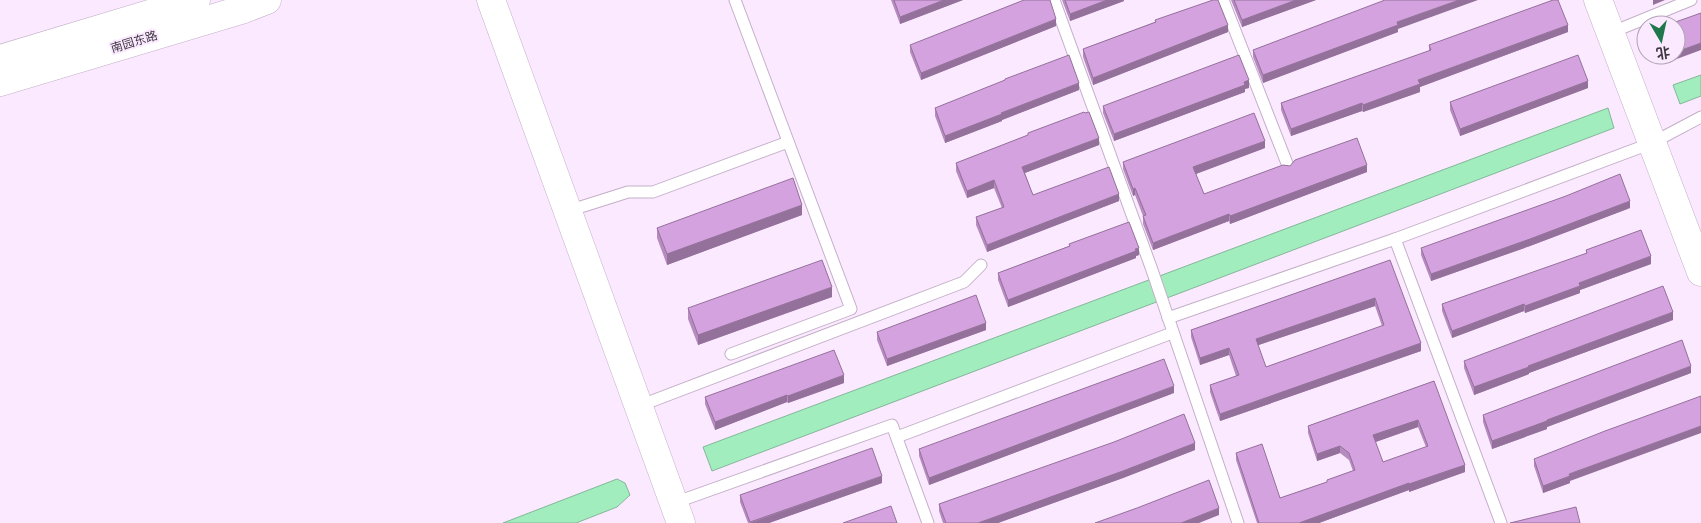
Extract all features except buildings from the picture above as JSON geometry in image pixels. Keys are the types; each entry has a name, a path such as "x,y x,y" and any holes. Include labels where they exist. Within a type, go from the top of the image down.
{"street":[{"name":"南园东路","path":"0,59 196,0"},
{"name":"南园东路","path":"0,82 267,0"},
{"path":"491,0 678,513"},
{"path":"1598,0 1701,272"}],"lane":[{"path":"731,354 851,309 735,0"},
{"path":"1054,0 1152,270 1172,334 1238,523"},
{"path":"1223,0 1288,166"},
{"path":"1610,32 1691,0"},
{"path":"1168,318 1395,239 1652,143 1701,117"},
{"path":"568,211 628,192 653,192 788,142"},
{"path":"1395,239 1501,523"},
{"path":"639,406 964,282 981,265"},
{"path":"897,437 1172,334"},
{"path":"678,513 892,425 928,523"}],"shaded area":[{"path":"1701,75 1701,96 1680,104 1673,85"},
{"path":"1608,108 1614,128 712,471 703,447"},
{"path":"617,479 625,483 630,495 617,507 576,523 503,523"}]}
